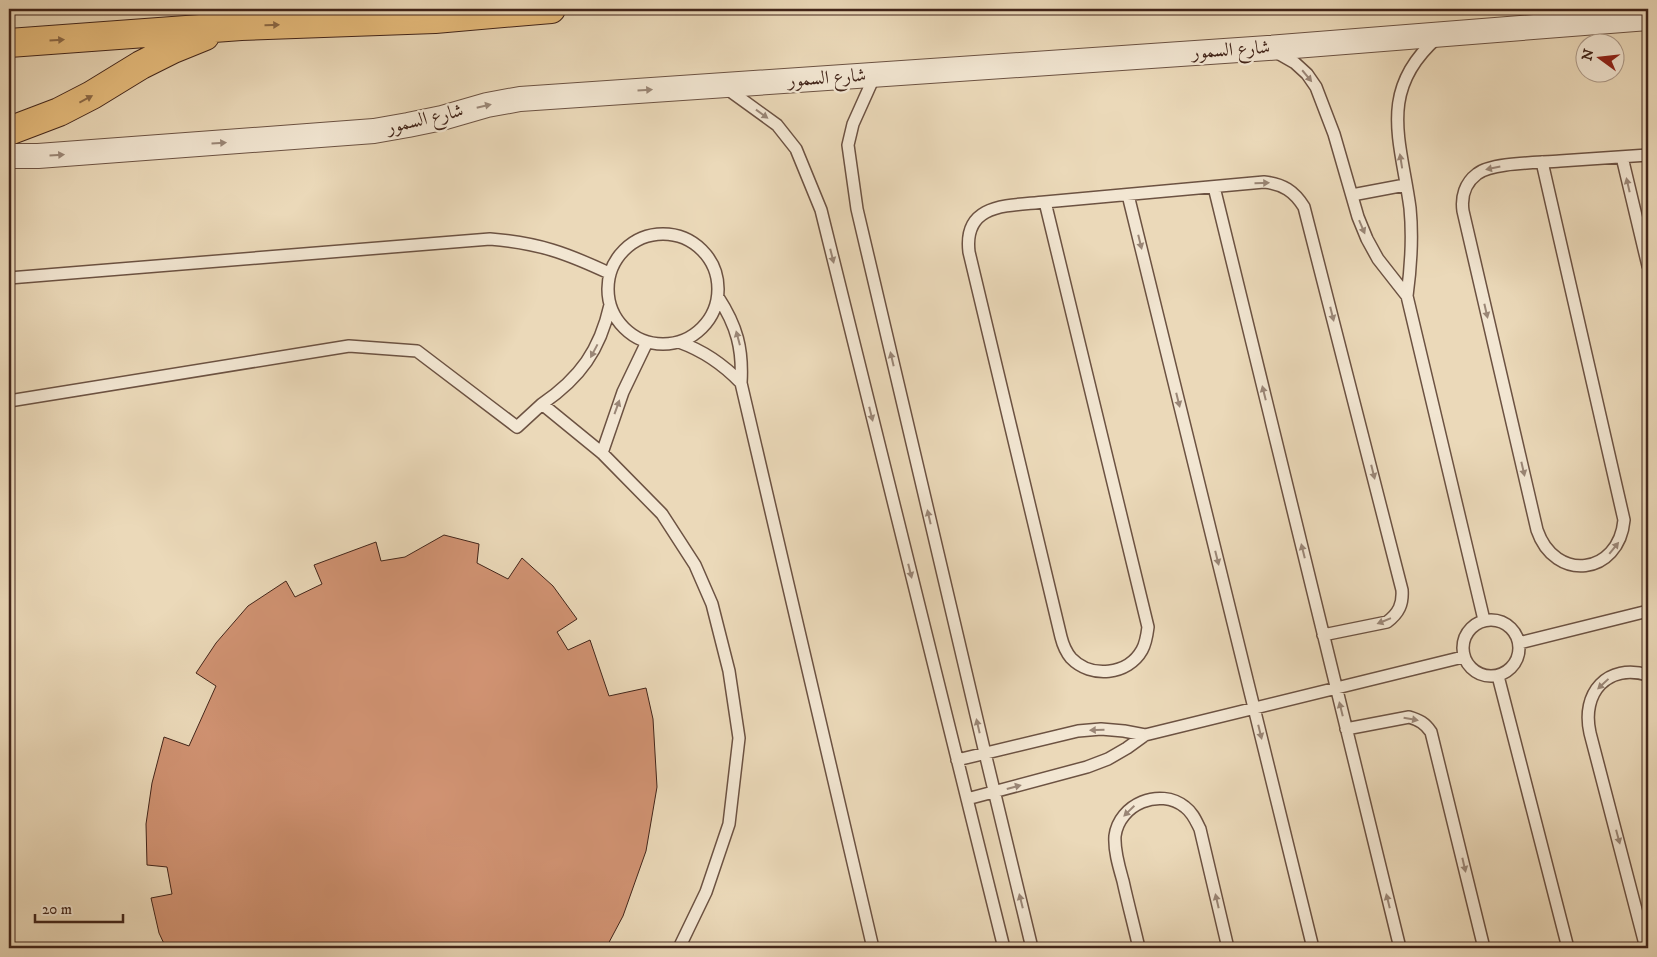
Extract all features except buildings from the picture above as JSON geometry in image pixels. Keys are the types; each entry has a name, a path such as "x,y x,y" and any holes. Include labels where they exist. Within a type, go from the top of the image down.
{"main road":[{"path":"9,44 241,26 435,19 551,9"},
{"path":"9,131 59,112 173,49 206,36 241,26"}],"street":[{"name":"شارع السمور","path":"9,156 47,156 346,134 408,126 487,105 520,99 1268,48 1648,18"}],"lane":[{"path":"1442,34 1426,48 1413,65 1403,85 1397,110 1396,128 1409,207 1412,251 1407,296 1484,620"},
{"path":"1268,48 1282,54 1295,63 1307,74 1316,87 1334,134 1358,217 1378,259 1407,296"},
{"path":"875,75 854,124 848,145 857,209 1032,948"},
{"path":"722,85 777,125 796,149 821,210 1004,948"},
{"path":"1542,162 1624,520 1623,532 1612,552 1597,562 1580,566 1557,560 1548,552 1539,536 1462,201 1464,190 1469,181 1486,168 1542,162 1648,155"},
{"path":"1622,157 1648,266"},
{"path":"1045,202 1148,627 1142,650 1135,659 1116,671 1104,672 1081,666 1065,648 969,252 969,232 974,222 981,215 989,209 999,206 1264,182 1276,183 1288,189 1304,207 1401,582 1403,600 1400,609 1387,622 1323,635"},
{"path":"1352,195 1405,185"},
{"path":"1214,187 1400,948"},
{"path":"1128,195 1313,948"},
{"path":"658,233 675,234 691,240 704,251 714,265 718,280 718,297 713,314 703,328 679,342 664,344 647,342 629,332 620,324 610,305 607,287 610,273 617,258 628,245 642,237 658,233"},
{"path":"9,278 490,239 518,241 544,246 569,254 610,273"},
{"path":"718,297 735,328 740,344 743,364 742,383 873,948"},
{"path":"9,400 350,346 417,351 517,427 542,404 561,391 590,359 606,324 610,305"},
{"path":"602,453 623,392 647,342"},
{"path":"679,342 709,356 742,383"},
{"path":"542,404 602,453 662,514 695,565 712,604 730,680 739,738 728,824 706,892 679,948"},
{"path":"1519,642 1648,610"},
{"path":"1484,620 1496,620 1506,624 1514,632 1519,642 1519,654 1515,663 1508,671 1498,676 1487,677 1477,674 1463,657 1462,645 1466,634 1474,625 1484,620"},
{"path":"967,799 1088,767 1108,759 1146,736 1463,657"},
{"path":"1646,948 1590,733 1588,709 1592,696 1610,677 1622,672 1648,675"},
{"path":"1498,676 1568,948"},
{"path":"1346,729 1408,717 1418,719 1432,732 1484,948"},
{"path":"957,760 1078,731 1124,730 1146,736"},
{"path":"1139,948 1117,860 1115,835 1119,823 1126,812 1137,804 1149,799 1162,798 1175,801 1195,817 1200,829 1228,948"}]}
